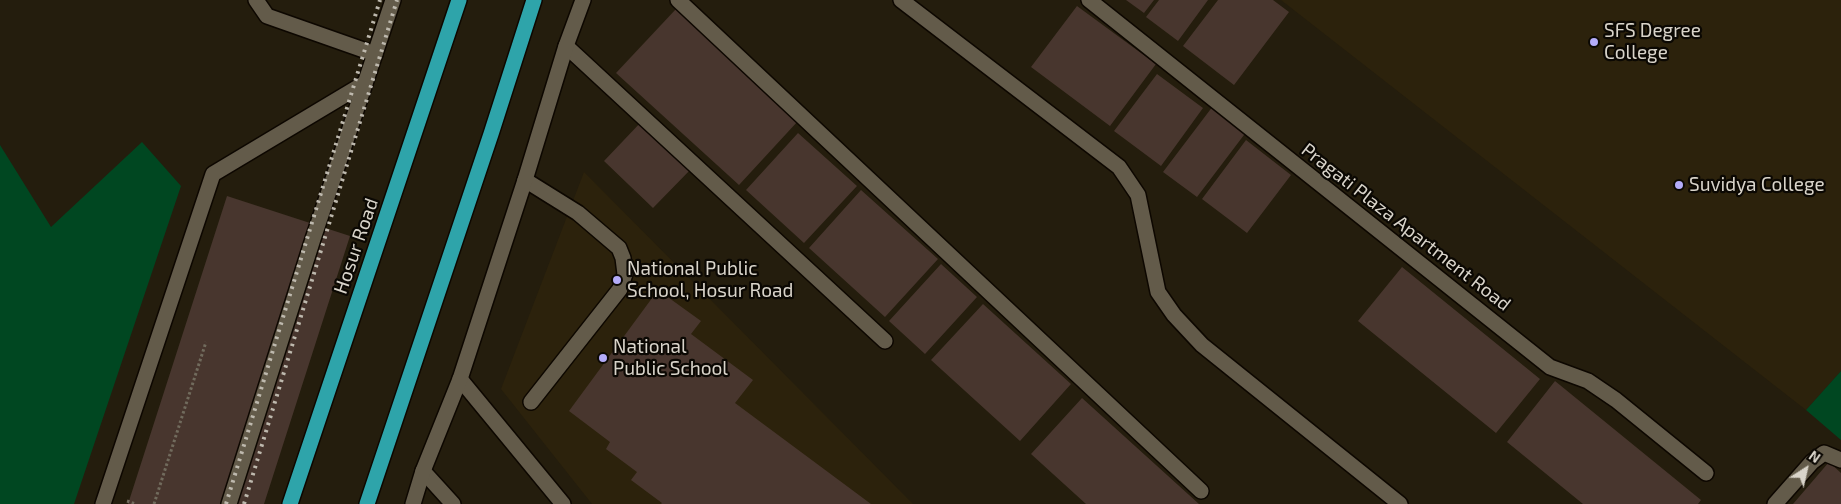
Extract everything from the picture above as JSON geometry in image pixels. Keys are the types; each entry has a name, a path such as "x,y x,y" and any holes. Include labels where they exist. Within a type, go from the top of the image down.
{"highway":[{"name":"Hosur Road","path":"290,504 459,0"},
{"path":"367,504 534,0"}],"street":[{"path":"256,0 267,16 375,54"},
{"path":"229,504 313,239 393,0"},
{"path":"413,504 423,471 460,379 525,180 566,46 583,0"},
{"path":"678,0 1201,491"},
{"path":"901,0 1119,167 1138,195 1158,292 1174,315 1202,345 1400,504"},
{"name":"Pragati Plaza Apartment Road","path":"1089,0 1550,367 1588,381 1616,400 1706,473"},
{"path":"566,46 885,341"},
{"path":"103,504 213,174 365,83"},
{"path":"525,180 578,213 619,248 623,258 624,274 620,289 531,402"},
{"path":"460,379 563,504"},
{"path":"1775,504 1812,462 1824,453 1841,460"},
{"path":"423,471 453,504"}],"path":[{"path":"154,504 206,342"}],"shaded area":[{"name":"Suvidya College","path":"1281,0 1841,0 1841,371 1806,410"},
{"name":"National Public School, Hosur Road","path":"584,172 913,504 592,504 501,389"}],"green space":[{"path":"142,142 181,186 74,504 0,504 0,145 51,227"},
{"path":"1841,371 1841,440 1806,410"}],"building":[{"path":"1126,0 1154,0 1144,13"},
{"path":"1159,0 1208,0 1178,41 1146,17"},
{"path":"1218,0 1273,0 1289,12 1234,85 1183,46"},
{"path":"1077,6 1156,64 1110,126 1031,67"},
{"path":"676,9 798,121 739,185 616,73"},
{"path":"1157,74 1203,108 1161,166 1114,131"},
{"path":"1213,106 1247,131 1197,197 1163,172"},
{"path":"642,121 692,168 653,208 604,161"},
{"path":"798,133 857,186 804,243 746,190"},
{"path":"1246,140 1291,175 1247,233 1202,199"},
{"path":"861,190 938,259 885,317 809,248"},
{"path":"227,196 350,236 264,504 128,504"},
{"path":"941,264 977,297 925,354 889,321"},
{"path":"1402,267 1540,379 1496,433 1358,321"},
{"path":"658,290 701,321 691,334 753,380 735,403 871,504 661,504 631,480 637,472 606,449 610,442 569,411"},
{"path":"983,304 1071,384 1020,441 931,360"},
{"path":"1555,381 1701,500 1698,504 1583,504 1507,442"},
{"path":"1082,398 1199,504 1086,504 1031,454"},
{"path":"1829,462 1841,473 1841,504 1793,504"}],"railway":[{"path":"226,504 380,0"},
{"path":"244,504 397,0"}],"place":[{"name":"SFS Degree College","path":"1594,42"},
{"name":"Suvidya College","path":"1679,185"},
{"name":"National Public School, Hosur Road","path":"617,280"},
{"name":"National Public School","path":"603,358"}]}
